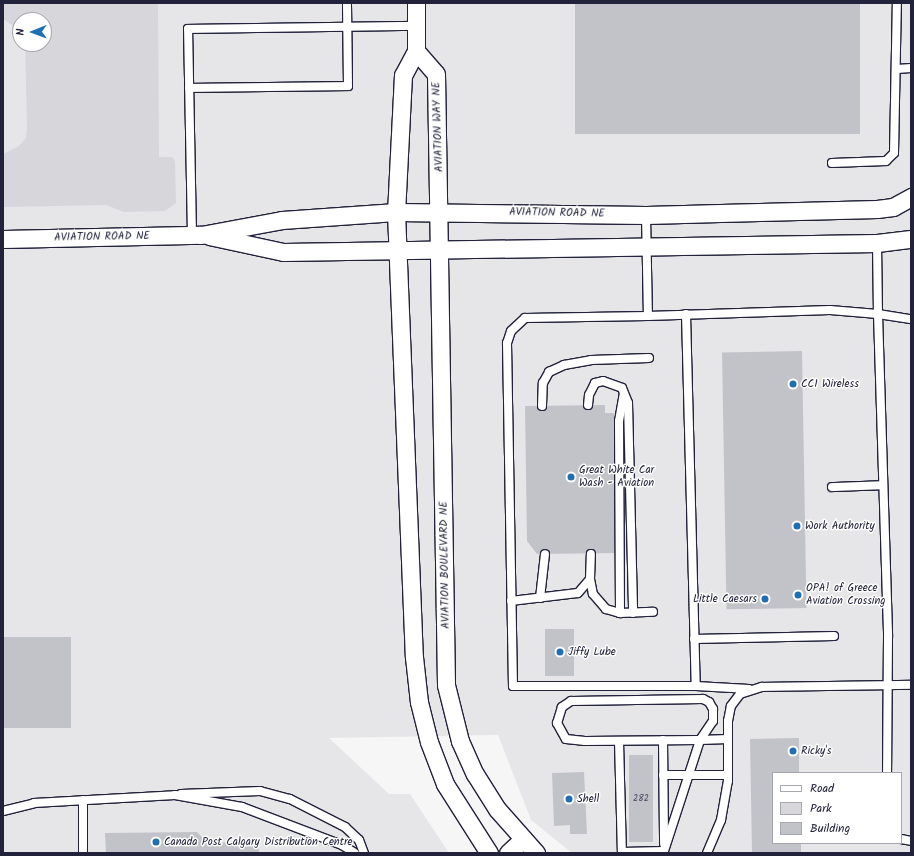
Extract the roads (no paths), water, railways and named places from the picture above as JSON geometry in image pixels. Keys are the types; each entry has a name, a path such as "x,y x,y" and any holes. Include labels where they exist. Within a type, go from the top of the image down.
{"street":[{"path":"416,3 416,51 403,76 396,212 396,250 414,658 419,702 429,742 445,784 489,853"},
{"name":"AVIATION WAY NE","path":"416,51 436,74 440,250"},
{"name":"AVIATION ROAD NE","path":"3,239 197,235 282,220 396,212 440,211 646,215 877,209 893,207 911,198"},
{"name":"AVIATION ROAD NE","path":"197,235 283,252 647,245 877,243 911,239"},
{"name":"AVIATION BOULEVARD NE","path":"440,250 446,685 460,741 476,774 497,809 536,853"},
{"path":"508,853 523,839"}],"lane":[{"path":"189,88 348,86 347,3"},
{"path":"832,163 886,161 894,153 898,68 896,3"},
{"path":"197,235 189,88 188,29 416,26"},
{"path":"898,68 911,68"},
{"path":"646,215 648,316"},
{"path":"877,243 888,684 887,772"},
{"path":"911,319 878,314 830,310 648,316 525,318 512,331 507,344 513,686 696,686 749,689 911,684"},
{"path":"686,314 696,686"},
{"path":"542,406 543,383 549,372 564,365 591,360 649,358"},
{"path":"588,405 589,395 595,383 613,383 624,394 630,422 633,613"},
{"path":"620,613 619,421 624,394"},
{"path":"832,487 883,485"},
{"path":"540,598 545,554"},
{"path":"591,554 590,579 593,594 600,604 620,613 653,612"},
{"path":"511,601 578,594 590,579"},
{"path":"694,639 834,636"},
{"path":"707,853 721,820 728,775 728,721 731,706 740,694 749,689"},
{"path":"664,851 700,740 713,721 713,709 703,699 571,701 562,707 557,717 560,732 566,739 619,741 700,740 728,739"},
{"path":"713,721 728,721"},
{"path":"663,740 664,851"},
{"path":"619,741 622,852 664,851"},
{"path":"663,775 728,775"},
{"path":"3,811 34,803 175,795 198,791 260,791 290,799 345,827 359,840 364,853"},
{"path":"175,795 242,807 342,845 355,853"},
{"path":"83,800 84,853"}],"place":[{"name":"CCI Wireless","path":"793,384"},
{"name":"Great White Car Wash - Aviation","path":"571,477"},
{"name":"Work Authority","path":"797,526"},
{"name":"OPA! of Greece Aviation Crossing","path":"798,595"},
{"name":"Little Caesars","path":"765,599"},
{"name":"Jiffy Lube","path":"560,652"},
{"name":"Ricky's","path":"793,751"},
{"name":"Shell","path":"569,799"},
{"name":"Canada Post Calgary Distribution Centre","path":"156,842"}]}
